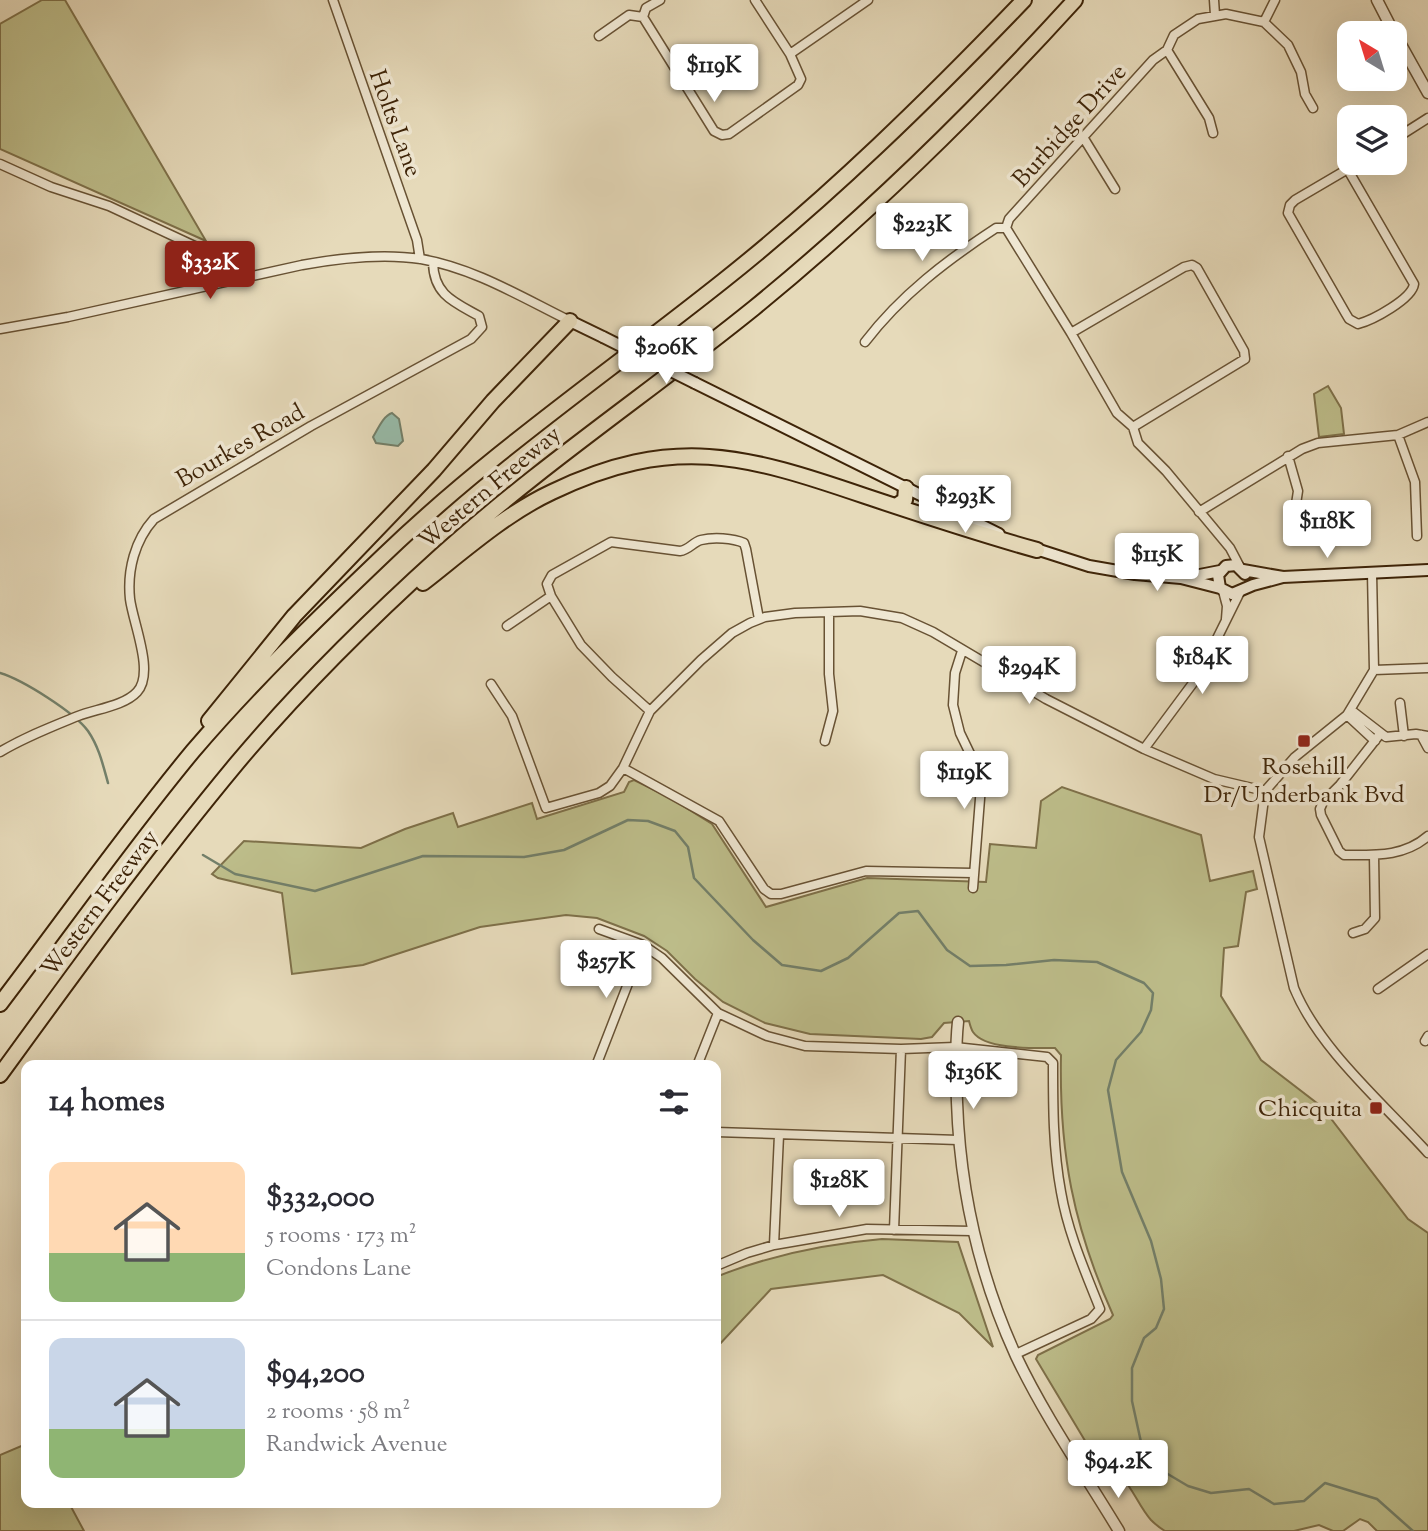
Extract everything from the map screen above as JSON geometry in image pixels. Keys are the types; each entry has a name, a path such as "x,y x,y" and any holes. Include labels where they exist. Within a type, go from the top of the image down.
{"highway":[{"name":"Western Freeway","path":"0,1004 196,748 264,674 386,553 489,463 726,279 814,203 940,87 1024,0"},
{"name":"Western Freeway","path":"0,1075 85,956 168,847 239,761 340,651 410,583 477,524 753,308 824,248 966,115 1074,0"},
{"path":"163,789 206,725 294,616 434,470 493,401 570,321"},
{"path":"340,651 390,613 454,558 533,502 593,474 635,461 676,456 741,459 789,471 1037,550"},
{"path":"896,506 905,500 906,488"}],"main road":[{"path":"570,321 1037,550 1112,571 1181,579 1232,594 1283,577"},
{"path":"1181,579 1231,565 1283,577 1428,570"},
{"path":"1242,568 1246,579 1242,590"},
{"path":"1221,569 1217,579 1222,589"}],"street":[{"name":"Holts Lane","path":"333,0 417,240 421,259"},
{"path":"643,17 646,8 660,0"},
{"path":"599,36 629,15 643,17 714,131 722,135 729,134 798,85 801,79 790,54 755,0"},
{"path":"790,54 868,0"},
{"path":"1214,0 1215,15 1226,14 1264,22 1288,45 1301,72 1305,94 1313,108"},
{"path":"1264,22 1275,0"},
{"path":"1377,0 1388,21"},
{"name":"Burbidge Drive","path":"1006,228 1009,219 1083,137 1153,60 1167,50 1174,35 1198,19 1215,15"},
{"path":"1167,50 1209,118 1213,133"},
{"path":"1407,55 1428,93"},
{"path":"1407,131 1428,118"},
{"path":"1083,137 1115,189"},
{"path":"0,164 51,187 109,206 193,245 224,262 238,281"},
{"path":"1348,170 1414,284 1408,298 1358,324 1349,319 1288,213 1290,205 1295,201 1348,170"},
{"path":"865,342 884,316 935,270 996,228 1006,228 1117,413 1133,427 1138,443 1166,471 1224,541 1242,568"},
{"path":"0,329 332,260 380,257 421,259 433,263 496,285 570,321"},
{"name":"Bourkes Road","path":"0,752 78,716 122,702 141,686 145,671 130,596 130,575 138,543 154,519 311,426 471,339 478,332 482,327 479,316 456,304 442,291 434,275 433,263"},
{"path":"1071,333 1184,267 1192,265 1197,268 1244,351 1245,359 1133,427"},
{"path":"1199,512 1288,456 1318,443 1398,436 1428,422"},
{"path":"1398,436 1416,482 1417,536"},
{"path":"1288,456 1298,491 1294,517"},
{"path":"650,711 581,645 551,596 547,584 552,575 611,542 680,551 700,540 736,539 744,543 746,549 759,619"},
{"path":"1221,569 1226,549 1224,541"},
{"path":"1372,573 1374,670 1349,713 1295,757 1265,790 1259,837 1294,988 1300,1003 1339,1057 1428,1153"},
{"path":"1222,589 1227,606 1225,622"},
{"path":"1144,749 1199,675 1242,590"},
{"path":"507,626 551,596"},
{"path":"491,684 512,716 546,808 599,793 610,786 623,768 650,711 732,633 759,619 795,613 860,611 902,618 933,632 1046,699 1144,749 1214,779 1265,790"},
{"path":"825,741 833,711 829,674 829,612"},
{"path":"962,651 955,673 953,705 960,733 974,762 981,786 973,888"},
{"path":"1374,670 1428,668"},
{"path":"1400,703 1404,736"},
{"path":"1349,713 1377,738"},
{"path":"1428,748 1424,735 1377,738 1320,809 1339,851 1345,855 1374,855 1405,850 1418,845 1428,836"},
{"path":"623,768 719,821 764,889 771,894 780,894 866,871 974,873"},
{"path":"1353,933 1365,929 1376,918 1374,855"},
{"path":"599,929 643,946 662,958 718,1013 767,1036 805,1046 901,1049 955,1047 1048,1057 1053,1063 1053,1129 1061,1194 1075,1246 1100,1309 1091,1319 1016,1354"},
{"path":"598,1060 643,946"},
{"path":"1378,989 1428,954"},
{"path":"699,1060 718,1013"},
{"path":"958,1022 955,1047 958,1140 972,1231 991,1293 1016,1354 1045,1412 1119,1531"},
{"path":"894,1230 901,1049"},
{"path":"721,1132 958,1140"},
{"path":"774,1245 779,1135"},
{"path":"721,1264 774,1245 867,1229 972,1231"}],"shaded area":[{"path":"42,0 65,0 206,241 0,149 0,24"},
{"path":"1328,386 1341,408 1344,434 1319,437 1314,394"},
{"path":"392,413 399,419 403,441 398,446 376,443 373,437 383,420"},
{"path":"634,780 667,796 712,824 766,907 867,878 986,882 990,844 1036,848 1041,801 1062,787 1201,835 1210,881 1253,871 1257,889 1246,892 1238,946 1224,948 1221,996 1261,1060 1322,1107 1408,1219 1428,1233 1428,1531 1377,1531 1368,1522 1360,1519 1343,1531 1333,1531 1319,1525 1294,1531 1165,1531 1145,1513 1123,1478 1108,1466 1099,1464 1036,1359 1038,1355 1110,1319 1113,1315 1088,1250 1071,1188 1063,1124 1061,1055 1055,1048 1011,1047 988,1042 973,1032 969,1021 944,1023 932,1037 921,1039 810,1034 765,1023 723,1002 667,951 644,936 597,918 566,915 480,927 363,965 292,974 282,893 218,878 212,874 244,841 361,848 405,829 453,813 458,827 532,803 537,819 624,792 629,782"},
{"path":"882,1239 958,1242 993,1347 959,1313 883,1275 771,1289 721,1343 721,1275 757,1262 839,1244"},
{"path":"21,1446 21,1508 72,1508 84,1531 0,1531 0,1455"}],"waterway":[{"path":"0,673 47,698 81,723 95,743 108,783"},
{"path":"203,855 235,874 315,891 423,856 524,857 564,850 628,820 648,821 675,831 688,847 694,878 753,940 782,965 821,971 848,958 899,913 918,911 947,950 970,966 1054,960 1097,962 1144,983 1153,993 1151,1010 1141,1032 1116,1060 1108,1090 1122,1172 1151,1241 1161,1279 1164,1309 1156,1328 1144,1338 1132,1368 1132,1401 1141,1442 1156,1467 1188,1486 1211,1493 1249,1489 1274,1504 1304,1501 1325,1483 1377,1499 1413,1531"}],"place":[{"name":"Rosehill Dr/Underbank Bvd","path":"1304,741"},
{"name":"Chicquita","path":"1376,1108"}]}
